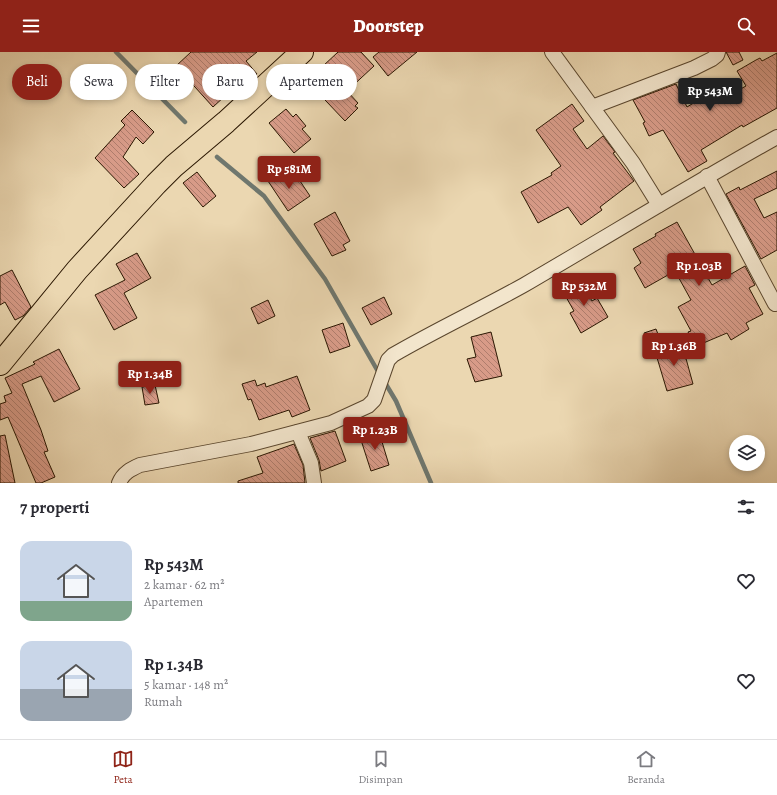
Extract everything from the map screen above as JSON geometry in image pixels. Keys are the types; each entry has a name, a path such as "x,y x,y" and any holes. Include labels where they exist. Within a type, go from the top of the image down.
{"highway":[{"path":"0,364 77,270 174,166 302,52"}],"street":[{"path":"552,52 633,163 659,205"},
{"path":"592,107 694,68 712,59 718,52"},
{"path":"119,483 121,478 126,473 140,465 251,444 298,432 331,423 368,406 374,400 384,369 388,360 393,355 504,296 707,176 777,138"},
{"path":"707,176 775,304"},
{"path":"298,432 311,463 314,483"}],"building":[{"path":"191,52 257,52 246,61 249,64 202,64 202,95 194,86 194,64 178,64"},
{"path":"338,52 361,52 374,66 357,82 357,64 325,64"},
{"path":"379,52 417,52 388,76 373,57"},
{"path":"726,52 739,52 743,60 733,65"},
{"path":"777,53 777,108 743,127 742,125 701,150 707,161 688,172 663,130 649,136 643,123 645,122 633,100 676,84 687,107 710,93 715,103 746,86 737,71 760,58 762,61"},
{"path":"207,100 221,100 213,107"},
{"path":"325,100 355,100 358,103 355,106 358,108 345,121"},
{"path":"572,104 584,121 573,129 587,149 603,136 615,152 613,153 634,181 600,207 602,210 581,225 568,207 538,223 521,192 552,175 551,173 561,166 536,130"},
{"path":"286,109 293,117 296,114 306,126 302,129 311,139 294,153 269,123"},
{"path":"132,110 154,132 143,144 136,137 123,157 139,174 124,188 95,158 125,125 121,121"},
{"path":"286,170 294,181 298,178 310,196 288,211 268,181"},
{"path":"777,171 777,188 754,199 764,218 777,212 777,250 761,259 726,194 739,187 740,190"},
{"path":"197,172 216,196 203,207 183,183"},
{"path":"335,212 350,241 343,245 346,250 332,256 314,224"},
{"path":"677,222 712,285 745,266 755,285 749,288 763,314 746,323 749,329 731,340 727,333 694,347 688,332 691,331 678,307 691,300 675,271 645,288 634,268 641,263 633,249 656,236 655,234"},
{"path":"137,253 151,278 124,293 137,318 114,330 95,295 125,280 116,264"},
{"path":"12,270 31,307 23,316 15,320 5,302 0,305 0,276"},
{"path":"580,280 592,301 597,298 608,317 581,333 570,313 574,311 562,290"},
{"path":"384,297 392,314 371,325 362,308"},
{"path":"268,300 275,316 258,324 251,308"},
{"path":"343,323 350,346 330,353 322,330"},
{"path":"656,329 661,342 649,347 644,333"},
{"path":"491,332 502,376 475,382 467,359 476,357 471,337"},
{"path":"682,344 693,384 667,391 655,351"},
{"path":"59,349 80,389 54,402 41,376 22,384 41,430 48,451 44,452 55,477 41,483 36,483 8,417 0,420 0,404 6,402 4,396 12,393 5,378 35,364 33,362"},
{"path":"297,376 310,410 292,417 289,410 259,420 251,399 248,400 242,384 255,380 257,386 265,383 266,387"},
{"path":"155,385 159,403 145,405 142,387"},
{"path":"335,431 346,461 321,471 319,460 310,438"},
{"path":"379,432 389,465 371,471 360,437"},
{"path":"5,435 15,483 0,483 0,436"},
{"path":"294,444 303,465 305,483 238,483 238,481 263,473 257,457"}],"waterway":[{"path":"116,52 185,122"},
{"path":"217,157 264,196 325,279 380,375"},
{"path":"384,381 396,401 431,483"}]}
